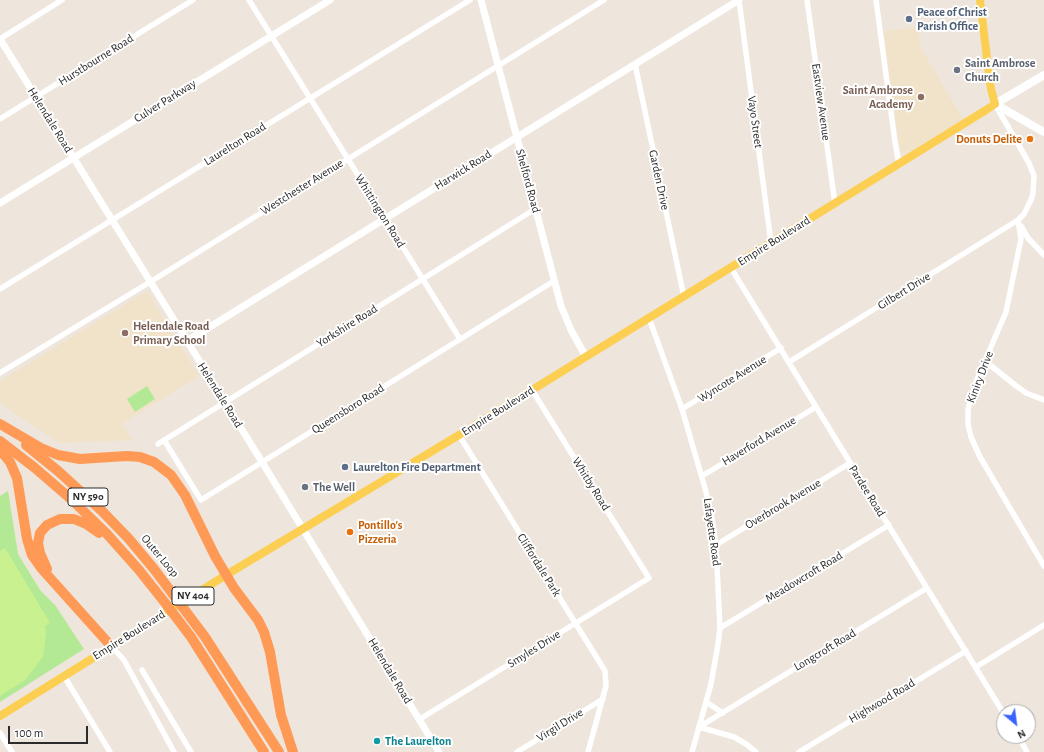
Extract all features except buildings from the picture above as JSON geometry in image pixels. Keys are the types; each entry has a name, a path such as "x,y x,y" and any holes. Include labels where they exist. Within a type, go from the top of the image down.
{"highway":[{"path":"0,425 41,448 65,456 80,459 136,457 148,459 158,464 171,475 180,488 237,594 260,623 266,635 281,715 293,752"},
{"name":"Outer Loop","path":"0,425 47,461 88,497 129,539 164,580 198,626 279,752"},
{"name":"Outer Loop","path":"0,441 35,468 76,503 120,548 153,586 187,632 264,752"},
{"path":"0,450 10,462 17,478 30,552 39,565 111,646"},
{"path":"63,592 46,566 39,551 38,543 40,533 47,525 56,520 65,519 80,521 93,529 153,586"}],"main road":[{"path":"980,0 990,82 995,104 1044,132"},
{"path":"995,104 1044,75"},
{"name":"Empire Boulevard","path":"0,716 226,575 459,435 995,104"}],"street":[{"path":"0,39 62,0"},
{"name":"Hurstbourne Road","path":"0,119 193,0"},
{"name":"Whittington Road","path":"249,0 460,339"},
{"name":"Culver Parkway","path":"0,203 330,0"},
{"name":"Laurelton Road","path":"0,289 470,0"},
{"name":"Shelford Road","path":"481,0 554,281 565,317 586,357"},
{"name":"Westchester Avenue","path":"0,373 150,282 347,158 604,0"},
{"name":"Harwick Road","path":"187,341 739,0"},
{"name":"Vayo Street","path":"739,0 771,243"},
{"name":"Eastview Avenue","path":"807,0 835,204"},
{"path":"876,0 899,164"},
{"name":"Helendale Road","path":"0,39 262,462 439,752"},
{"name":"Garden Drive","path":"635,64 684,297"},
{"path":"995,104 1029,163 1034,176 1031,200 1024,214 1018,220 1028,238 1044,255"},
{"name":"Yorkshire Road","path":"158,444 535,209"},
{"name":"Kiniry Drive","path":"1018,220 1021,239 1011,293 1003,321 975,384 968,417 971,437 980,457 1044,566"},
{"name":"Gilbert Drive","path":"789,362 1018,220"},
{"name":"Pardee Road","path":"731,268 998,704"},
{"name":"Queensboro Road","path":"164,440 202,500 554,281"},
{"name":"Lafayette Road","path":"650,318 682,409 702,476 711,513 716,545 720,628 715,666 692,752"},
{"name":"Wyncote Avenue","path":"682,409 781,348"},
{"path":"985,361 1026,393 1044,400"},
{"name":"Whitby Road","path":"532,390 649,578"},
{"name":"Haverford Avenue","path":"702,476 816,407"},
{"name":"Cliffordale Park","path":"459,435 605,671 606,686 588,752"},
{"name":"Overbrook Avenue","path":"716,545 850,463"},
{"name":"Meadowcroft Road","path":"720,628 889,525"},
{"name":"Smyles Drive","path":"420,719 649,578"},
{"name":"Longcroft Road","path":"699,727 927,588"},
{"path":"976,667 1044,626"},
{"path":"111,646 122,658 134,678 174,752"},
{"name":"Highwood Road","path":"799,752 966,650"},
{"path":"134,678 142,671 191,752"},
{"path":"64,676 110,752"},
{"name":"Virgil Drive","path":"517,752 603,699"},
{"path":"706,702 723,713"},
{"path":"699,727 734,737 756,752"},
{"path":"0,733 12,752"}],"shaded area":[{"name":"Saint Ambrose Academy","path":"918,27 921,48 963,119 904,154 900,149 883,31"},
{"name":"Helendale Road Primary School","path":"147,291 199,376 122,424 133,440 59,443 0,403 0,381"}],"green space":[{"path":"147,386 155,399 135,412 127,399"},
{"path":"8,491 18,554 40,590 55,605 84,649 0,702 0,496"},
{"path":"5,548 50,623 45,626 46,632 43,657 25,680 0,696 0,551"}],"place":[{"name":"Peace of Christ Parish Office","path":"909,19"},
{"name":"Saint Ambrose Church","path":"957,70"},
{"name":"Saint Ambrose Academy","path":"921,97"},
{"name":"Donuts Delite","path":"1030,139"},
{"name":"Helendale Road Primary School","path":"125,333"},
{"name":"Laurelton Fire Department","path":"345,467"},
{"name":"The Well","path":"305,487"},
{"name":"Pontillo's Pizzeria","path":"350,532"},
{"name":"The Laurelton","path":"377,741"}]}
